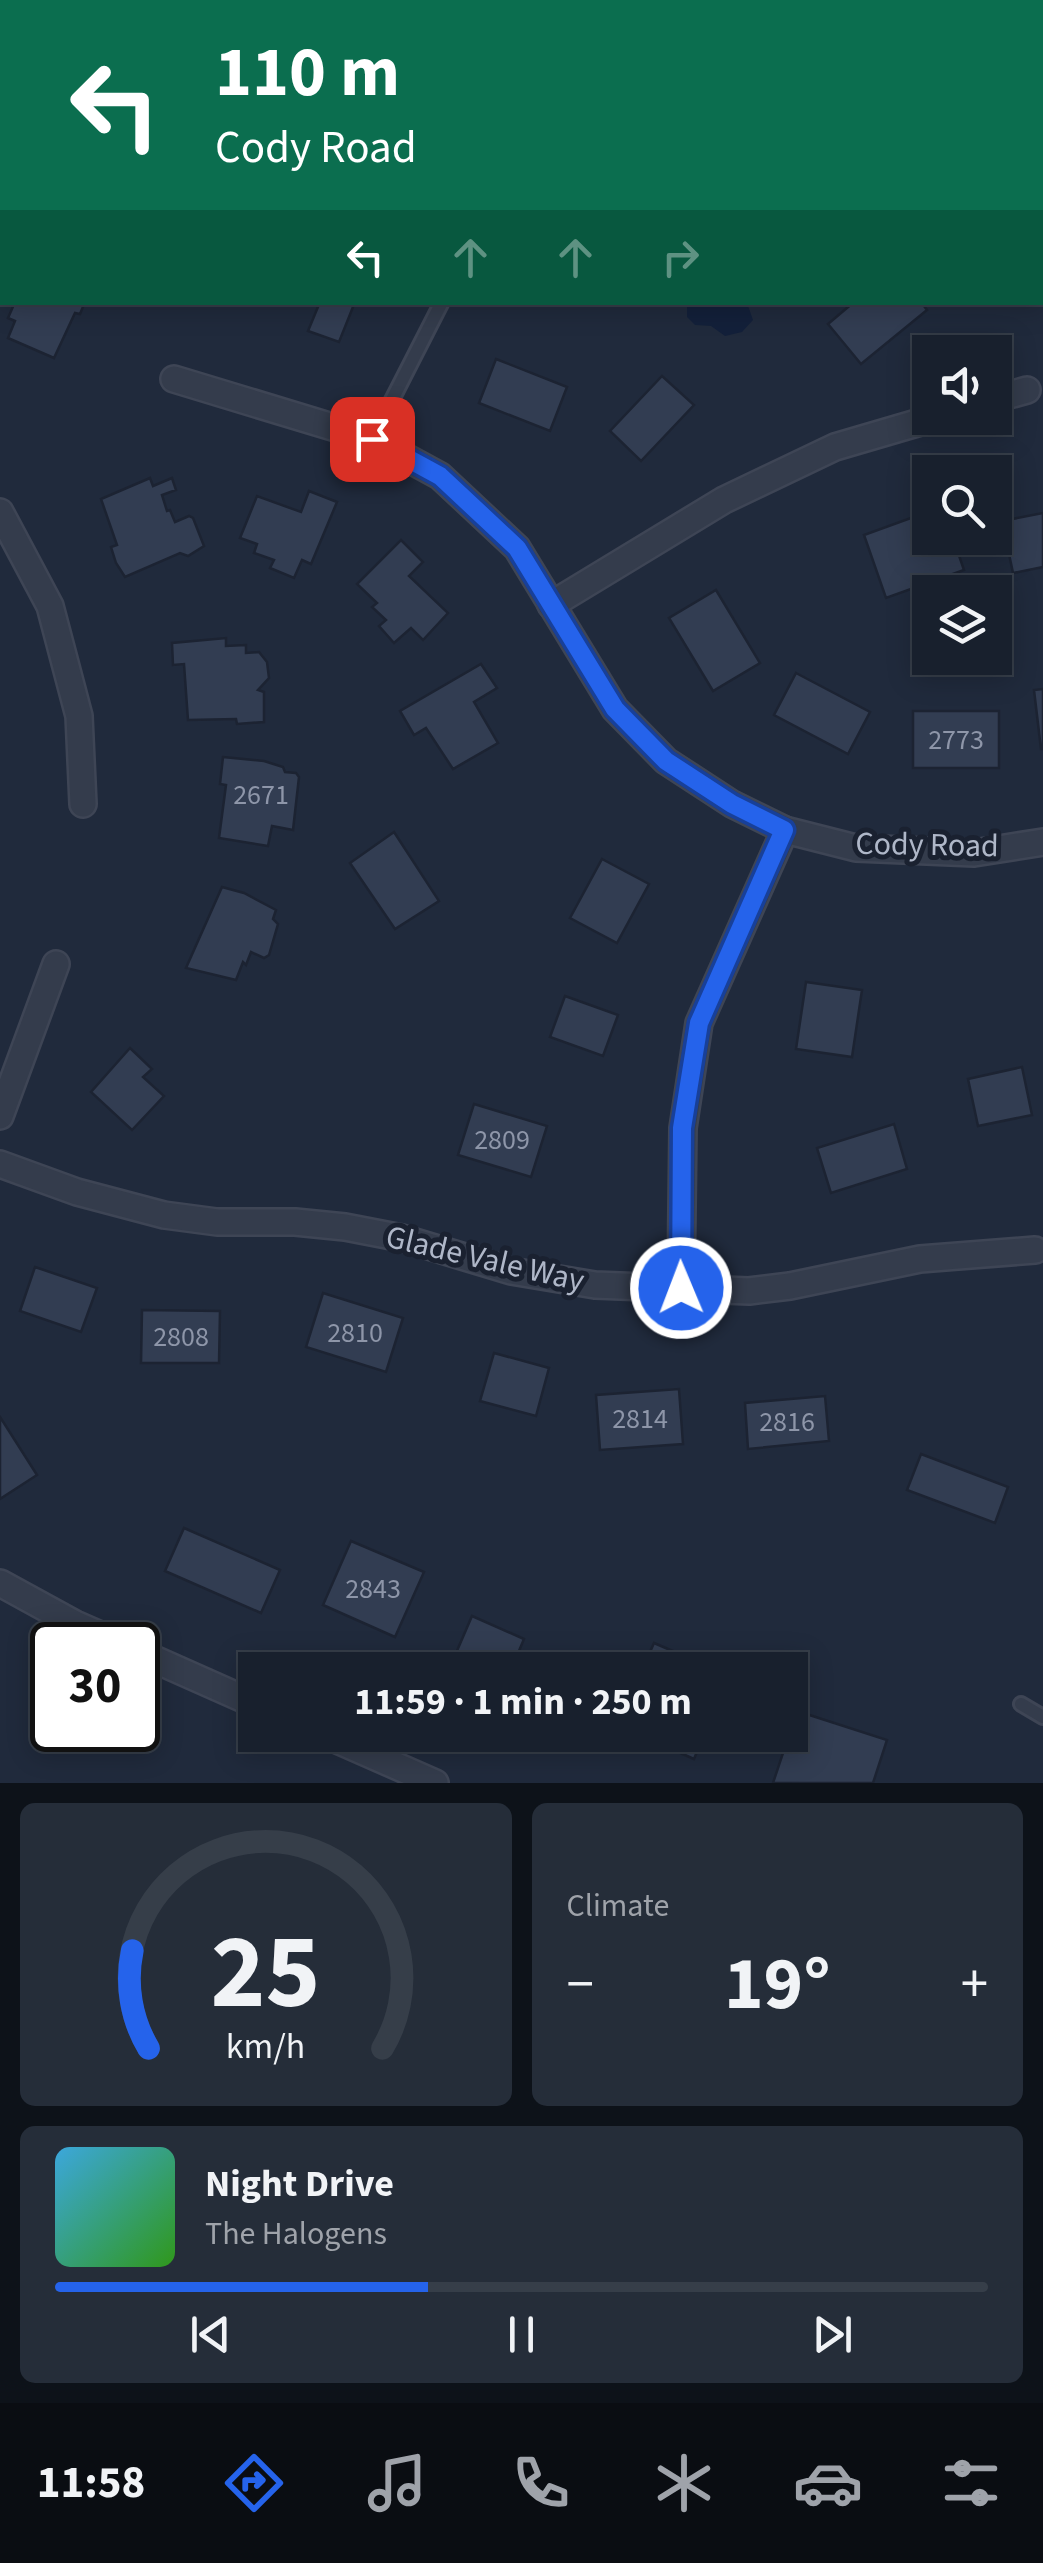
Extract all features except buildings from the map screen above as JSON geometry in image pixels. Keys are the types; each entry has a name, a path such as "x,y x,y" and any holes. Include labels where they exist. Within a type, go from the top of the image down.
{"street":[{"name":"Cody Road","path":"174,379 372,439 440,476 517,548 615,709 666,761 732,804 784,830 856,848 974,853 1043,842"},
{"path":"1012,394 1027,390"},
{"path":"552,605 724,500 835,448 912,425"},
{"path":"0,512 50,606 79,716 83,804"},
{"path":"681,1288 682,1128 699,1023 784,830"},
{"path":"0,1116 56,964"},
{"name":"Glade Vale Way","path":"0,1164 77,1192 164,1215 217,1222 295,1222 345,1227 402,1238 545,1278 595,1285 763,1290 920,1260 1035,1250"},
{"path":"0,1584 71,1622"},
{"path":"160,1662 238,1696"},
{"path":"365,1752 435,1783"}],"lane":[{"path":"372,439 440,305"},
{"path":"1021,1704 1043,1716"}],"water":[{"path":"687,305 748,305 753,320 742,332 725,336 711,326 695,325 687,317"}],"route":[{"path":"372,439 440,476 517,548 615,709 666,761 732,804 784,830 699,1023 682,1128 681,1288"}]}
